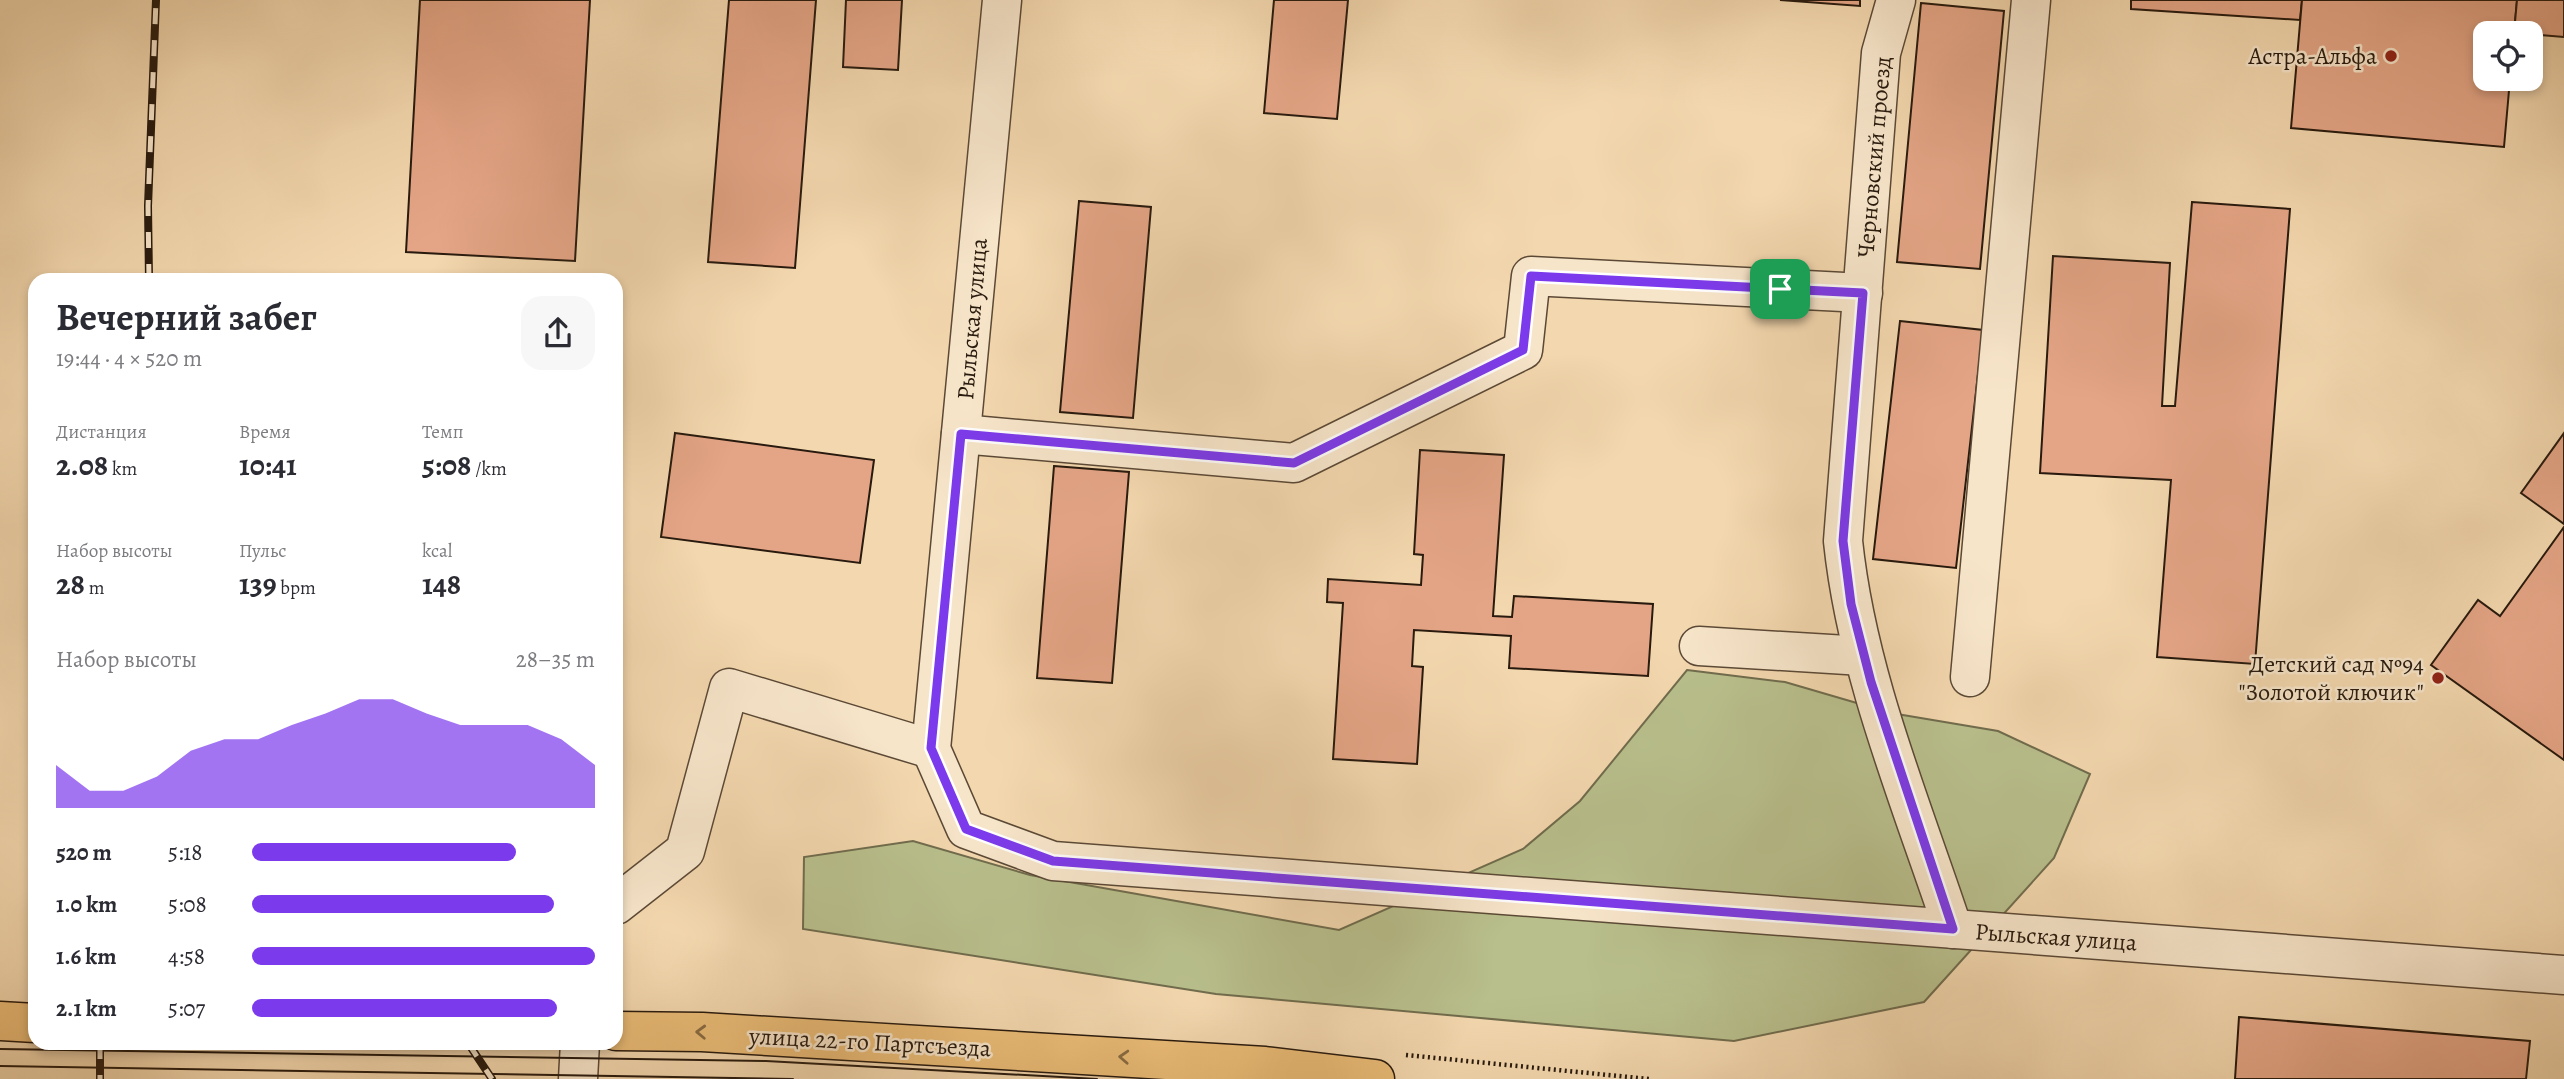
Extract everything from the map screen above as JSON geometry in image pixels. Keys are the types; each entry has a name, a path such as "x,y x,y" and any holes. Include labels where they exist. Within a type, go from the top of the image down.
{"main road":[{"path":"0,1021 28,1023"},
{"name":"улица 22-го Партсъезда","path":"623,1031 716,1033 1265,1066 1389,1067"}],"street":[{"name":"Рыльская улица","path":"1002,0 931,748 966,829 1053,861 2564,975"},
{"name":"Черновский проезд","path":"1896,0 1881,53 1843,541 1851,604 1863,656 1953,929"},
{"path":"1970,677 2031,0"},
{"path":"961,434 1294,463 1523,350 1531,276 1863,293"},
{"path":"1699,646 1863,656"},
{"path":"623,900 685,851 729,688 931,748"},
{"path":"578,1079 580,1050"}],"path":[{"path":"1389,1067 1649,1079"}],"green space":[{"path":"1687,670 1785,682 1891,713 1998,731 2090,774 2054,858 1924,1002 1734,1041 1216,994 803,929 804,857 913,841 1030,875 1339,930 1523,849 1580,801"}],"building":[{"path":"420,0 590,0 575,261 406,252"},
{"path":"729,0 816,0 795,268 708,262"},
{"path":"846,0 902,0 898,70 843,67"},
{"path":"1274,0 1348,0 1337,119 1264,113"},
{"path":"1780,0 1860,0 1860,6"},
{"path":"2131,0 2302,0 2300,20 2131,9"},
{"name":"Астра-Альфа","path":"2302,0 2517,0 2515,21 2473,21 2473,91 2509,91 2504,147 2291,128"},
{"path":"2517,0 2564,0 2564,37 2543,35 2543,21 2515,21"},
{"path":"1921,3 2004,11 1980,269 1897,262"},
{"path":"1079,201 1151,207 1133,418 1060,412"},
{"path":"2192,202 2290,209 2255,664 2157,657 2171,480 2040,473 2053,256 2170,263 2162,406 2175,406"},
{"path":"1900,321 1983,330 1956,568 1873,559"},
{"path":"675,433 874,460 860,563 661,537"},
{"path":"2564,433 2564,524 2521,493"},
{"path":"1420,450 1504,455 1493,616 1512,617 1514,596 1653,604 1648,676 1509,668 1511,636 1414,630 1412,666 1423,667 1417,764 1333,759 1343,603 1327,602 1328,579 1421,585 1423,555 1414,554"},
{"path":"1054,466 1129,472 1112,683 1037,678"},
{"path":"2564,527 2564,760 2431,665 2478,600 2500,616"},
{"path":"2239,1017 2530,1041 2526,1079 2235,1079"}],"tram line":[{"path":"0,1049 28,1049"},
{"path":"64,1050 766,1061 1097,1079"},
{"path":"0,1066 793,1079"}],"railway":[{"path":"149,273 148,206 156,0"},
{"path":"100,1050 100,1079"},
{"path":"473,1050 492,1079"}],"place":[{"name":"Астра-Альфа","path":"2391,56"},
{"name":"Детский сад №94 \"Золотой ключик\"","path":"2438,678"}],"route":[{"path":"1531,276 1780,289 1863,293 1843,541 1851,604 1871,682 1953,929 1053,861 966,829 931,748 961,434 1294,463 1523,350 1531,276"}]}
